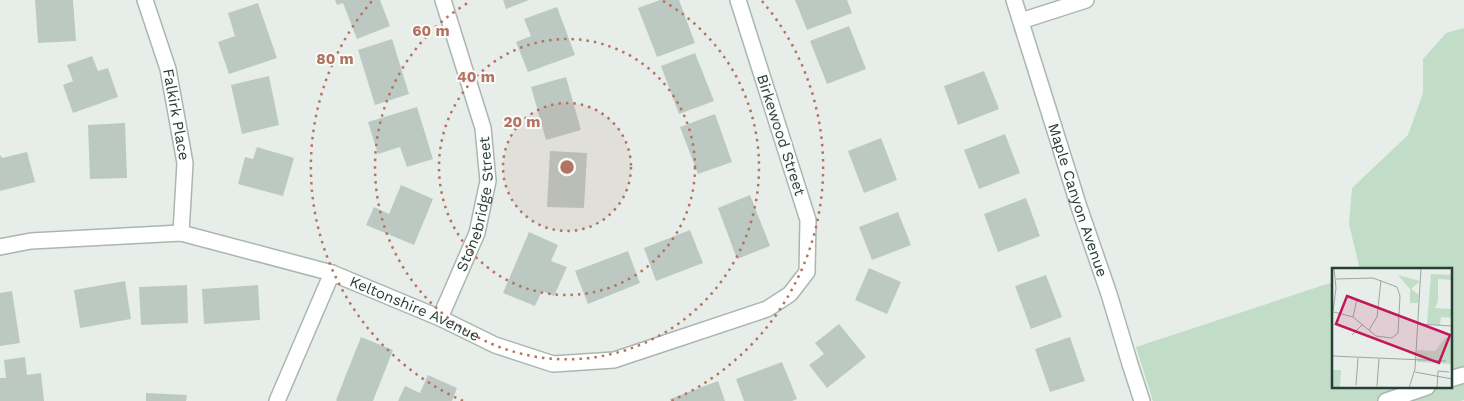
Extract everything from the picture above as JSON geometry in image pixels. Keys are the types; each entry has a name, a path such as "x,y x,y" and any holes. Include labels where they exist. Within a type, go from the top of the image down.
{"street":[{"name":"Falkirk Place","path":"145,0 168,69 185,163 181,233"},
{"name":"Stonebridge Street","path":"440,318 477,233 488,181 483,128 443,0"},
{"name":"Birkewood Street","path":"738,0 808,220 807,272"},
{"name":"Maple Canyon Avenue","path":"1014,0 1142,401"},
{"path":"1021,21 1086,0"},
{"name":"Keltonshire Avenue","path":"0,247 31,241 181,233 332,273 440,318 495,345 553,364 614,360 767,309 790,294 807,272"},
{"path":"276,401 332,273"},
{"path":"1386,401 1424,388"}],"green space":[{"path":"1464,28 1464,400 1153,401 1136,347 1332,282 1332,388 1452,388 1452,268 1360,268 1349,224 1352,188 1408,135 1423,93 1423,59 1446,33"}],"building":[{"path":"35,0 73,0 76,41 38,43"},
{"path":"335,0 380,0 390,26 357,39 343,3 337,5"},
{"path":"503,0 529,0 506,9"},
{"path":"660,0 679,0 695,43 657,57 638,8"},
{"path":"795,0 847,0 852,13 807,30"},
{"path":"258,3 277,58 229,74 218,42 235,36 228,13"},
{"path":"557,7 575,55 528,72 516,42 531,36 524,19"},
{"path":"849,26 866,69 827,84 810,41"},
{"path":"392,39 409,94 375,105 358,50"},
{"path":"695,53 714,101 679,114 661,66"},
{"path":"92,56 98,71 108,68 118,97 73,113 63,85 73,81 67,65"},
{"path":"984,71 999,109 958,125 944,86"},
{"path":"269,76 279,125 242,134 231,85"},
{"path":"566,77 581,130 546,140 531,87"},
{"path":"417,107 433,159 407,167 400,147 378,154 368,122"},
{"path":"715,114 732,162 698,174 680,127"},
{"path":"125,123 127,178 90,179 88,125"},
{"path":"1005,134 1020,173 979,189 964,150"},
{"path":"881,138 897,180 864,193 848,151"},
{"path":"257,147 294,158 283,196 238,184 245,157 253,159"},
{"path":"550,151 587,153 584,208 547,207"},
{"path":"27,152 35,182 0,191 0,155 2,158"},
{"path":"401,185 433,199 414,245 366,225 374,207 389,214"},
{"path":"750,195 770,246 737,259 718,208"},
{"path":"1026,198 1040,236 998,252 984,214"},
{"path":"898,212 911,245 872,260 859,227"},
{"path":"690,230 703,263 656,281 644,248"},
{"path":"529,232 558,245 551,261 567,267 554,296 542,291 535,306 503,293"},
{"path":"628,251 640,283 588,304 575,271"},
{"path":"869,268 901,282 887,314 855,300"},
{"path":"1046,275 1062,317 1031,329 1015,286"},
{"path":"125,281 131,319 80,328 74,290"},
{"path":"187,285 188,323 141,325 139,287"},
{"path":"258,285 260,320 204,324 202,289"},
{"path":"12,291 20,343 0,346 0,293"},
{"path":"839,324 866,357 827,388 809,365 824,354 815,343"},
{"path":"361,337 393,350 373,401 337,401 336,400"},
{"path":"1070,337 1085,381 1050,392 1035,349"},
{"path":"25,357 27,375 41,373 44,401 0,401 0,378 6,378 4,360"},
{"path":"782,362 797,399 792,401 744,401 736,379"},
{"path":"428,375 457,388 452,401 398,401 405,386 420,393"},
{"path":"718,381 725,401 671,401 670,399"},
{"path":"146,393 187,395 186,401 146,401"}]}
